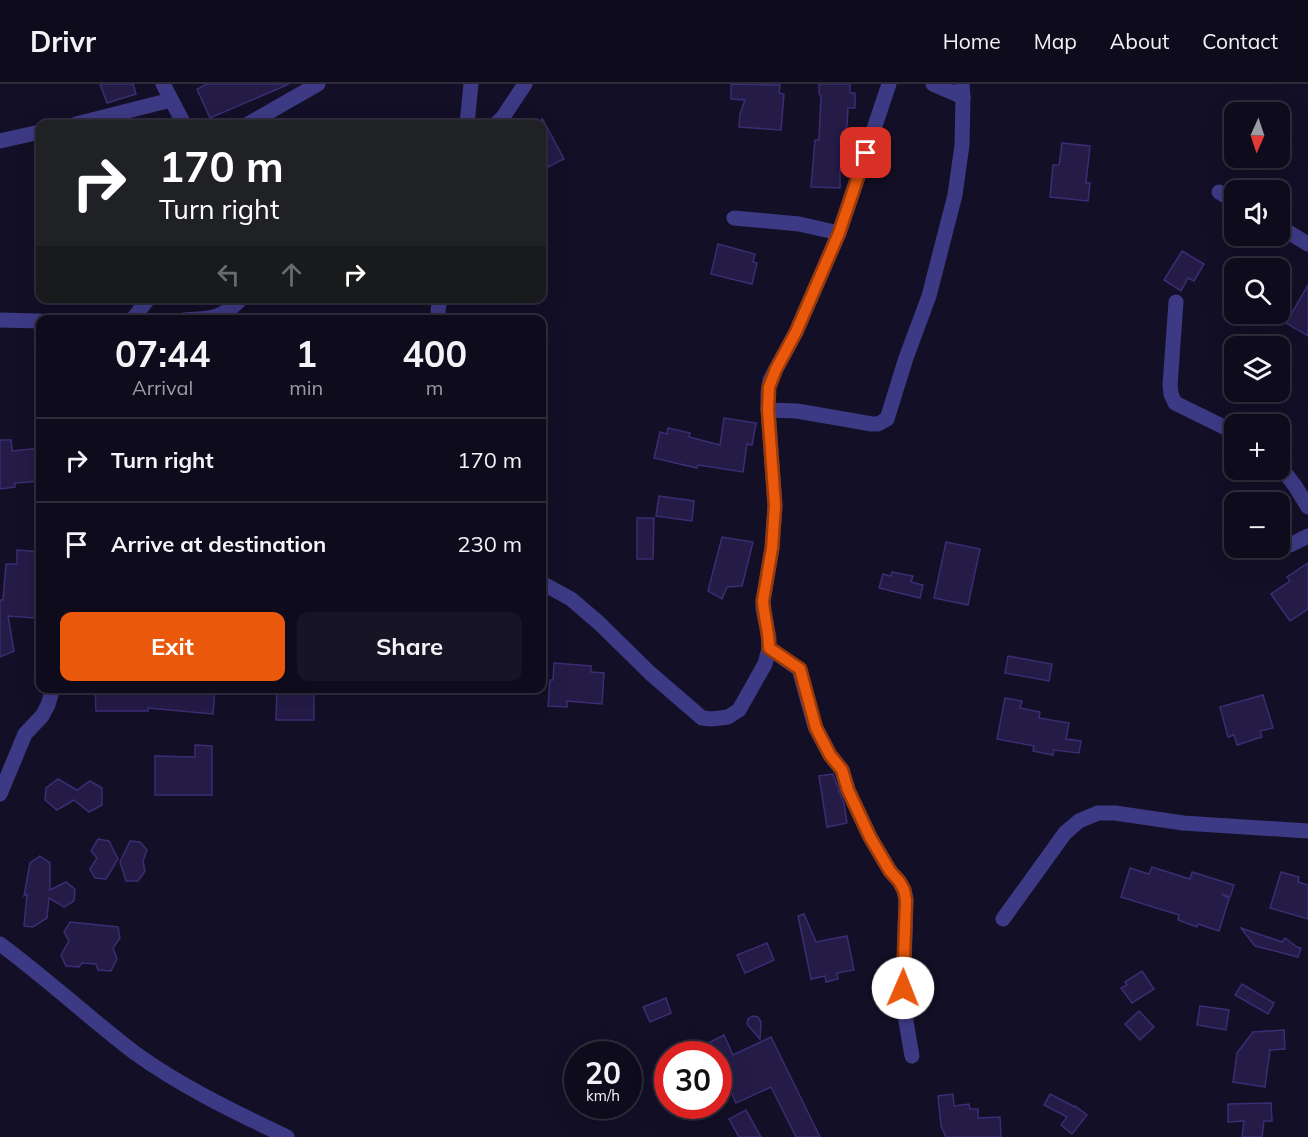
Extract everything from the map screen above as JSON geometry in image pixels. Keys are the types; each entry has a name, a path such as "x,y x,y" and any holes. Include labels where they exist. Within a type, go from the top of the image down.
{"street":[{"path":"163,84 182,120"},
{"path":"255,120 318,84"},
{"path":"467,120 471,84"},
{"path":"500,120 525,84"},
{"path":"546,585 571,599 702,718 720,719 739,710 765,664 769,648 763,601 772,548 775,506 768,410 770,380 796,332 839,233 890,84"},
{"path":"768,410 797,411 872,424 878,424 887,419 929,296 955,195 962,145 962,91 933,84"},
{"path":"92,120 171,100"},
{"path":"0,141 36,133"},
{"path":"1219,192 1224,195"},
{"path":"734,218 799,224 839,233"},
{"path":"1290,233 1308,244"},
{"path":"136,315 145,303"},
{"path":"220,315 232,309 237,303"},
{"path":"1176,303 1170,385 1174,403 1224,427"},
{"path":"0,320 36,321"},
{"path":"1290,479 1308,507"},
{"path":"1290,545 1308,536"},
{"path":"769,648 800,669 816,728 830,755 842,770 848,790 870,837 904,890 906,900 903,1004 912,1056"},
{"path":"0,794 24,734 42,716 52,693"},
{"path":"1003,919 1065,833 1079,821 1098,813 1115,813 1183,823 1308,831"},
{"path":"0,944 136,1053 188,1087 287,1137"}],"building":[{"path":"100,84 133,84 136,94 107,103"},
{"path":"207,84 289,84 210,118 197,89"},
{"path":"731,84 780,85 779,93 784,94 781,130 739,127 740,114 745,100 731,99"},
{"path":"819,84 850,84 850,93 855,93 855,108 848,108 843,152 846,153 845,167 840,170 840,188 811,187 815,140 819,140 821,96"},
{"path":"546,125 564,159 546,168"},
{"path":"1062,143 1090,146 1086,183 1090,183 1088,201 1050,197 1053,165 1059,165"},
{"path":"718,244 755,254 753,262 757,263 752,284 711,274"},
{"path":"1182,251 1204,264 1194,281 1188,278 1181,291 1164,280"},
{"path":"1308,285 1308,336 1288,324 1290,324 1290,316"},
{"path":"724,418 756,423 752,445 747,444 743,472 698,465 697,468 654,458 660,432 667,434 668,428 690,433 689,437 720,445"},
{"path":"0,440 11,440 12,451 36,448 36,481 15,483 15,487 0,489"},
{"path":"659,496 694,501 692,521 656,516"},
{"path":"637,518 654,518 653,559 637,559"},
{"path":"722,537 753,542 742,586 727,587 722,599 708,591"},
{"path":"946,542 980,549 968,605 934,598"},
{"path":"17,550 36,552 35,618 8,616 14,651 0,657 0,600 3,600 6,564 17,564"},
{"path":"1308,563 1308,609 1290,621 1271,594 1290,581 1287,577"},
{"path":"892,572 913,576 911,582 923,585 920,598 879,588 883,574 891,576"},
{"path":"1008,656 1052,664 1049,681 1005,673"},
{"path":"554,663 591,666 591,672 604,673 602,704 567,701 567,707 548,706"},
{"path":"95,693 215,693 213,714 148,708 148,711 96,711"},
{"path":"277,693 314,693 314,720 276,720"},
{"path":"1263,695 1273,728 1260,731 1262,737 1237,745 1234,735 1228,737 1220,707"},
{"path":"1005,698 1022,701 1020,708 1040,712 1039,718 1069,723 1066,739 1081,741 1079,753 1054,750 1053,755 1033,751 1034,746 997,739"},
{"path":"195,745 212,746 212,795 155,795 155,756 195,757"},
{"path":"833,774 844,804 847,823 827,827 819,776"},
{"path":"58,779 77,790 90,781 102,788 102,805 89,812 74,800 57,810 45,800 46,788"},
{"path":"98,839 109,841 118,859 106,879 95,878 90,869 97,858 91,851"},
{"path":"130,841 140,842 147,850 143,861 145,871 138,881 126,881 120,862"},
{"path":"40,856 50,863 50,890 66,882 75,889 74,901 64,907 49,898 47,918 33,927 24,926 27,894 24,896 30,863"},
{"path":"1152,867 1190,879 1192,872 1234,885 1230,897 1222,894 1229,899 1219,931 1198,924 1197,927 1178,920 1179,915 1121,897 1130,868 1149,874"},
{"path":"1281,872 1299,877 1298,882 1308,885 1308,919 1270,908"},
{"path":"804,914 816,942 847,936 854,970 837,973 838,979 826,982 825,976 811,979 798,916"},
{"path":"70,922 118,927 120,938 113,948 117,959 111,971 98,970 96,964 82,963 79,967 66,966 61,955 69,941 64,932"},
{"path":"1241,928 1282,942 1285,938 1301,948 1298,957 1255,946"},
{"path":"767,943 774,960 745,973 737,955"},
{"path":"1142,971 1154,989 1132,1003 1121,988 1127,985 1125,982"},
{"path":"1242,984 1274,1003 1268,1014 1235,995"},
{"path":"666,998 671,1013 650,1022 643,1007"},
{"path":"1200,1006 1229,1010 1226,1030 1197,1025"},
{"path":"1139,1011 1154,1027 1140,1040 1125,1024"},
{"path":"752,1016 758,1017 761,1022 760,1039 747,1024 748,1019"},
{"path":"1284,1030 1285,1049 1270,1050 1265,1087 1233,1082 1237,1053 1253,1032"},
{"path":"724,1035 727,1041 712,1041"},
{"path":"771,1037 820,1137 796,1137 771,1087 736,1103 732,1094 732,1053 733,1055"},
{"path":"953,1094 954,1106 969,1104 970,1109 978,1109 978,1118 1000,1117 1001,1137 946,1137 941,1126 938,1096"},
{"path":"1050,1094 1075,1106 1087,1115 1072,1134 1061,1125 1067,1117 1044,1105"},
{"path":"1271,1103 1272,1121 1264,1121 1262,1137 1242,1137 1244,1121 1228,1122 1228,1104"},
{"path":"746,1110 761,1137 739,1137 729,1119"}],"route":[{"path":"866,153 839,233 796,332 770,380 768,410 775,506 770,564 763,601 769,648 800,669 816,728 830,755 842,770 848,790 870,837 904,890 906,900 903,988"}]}
